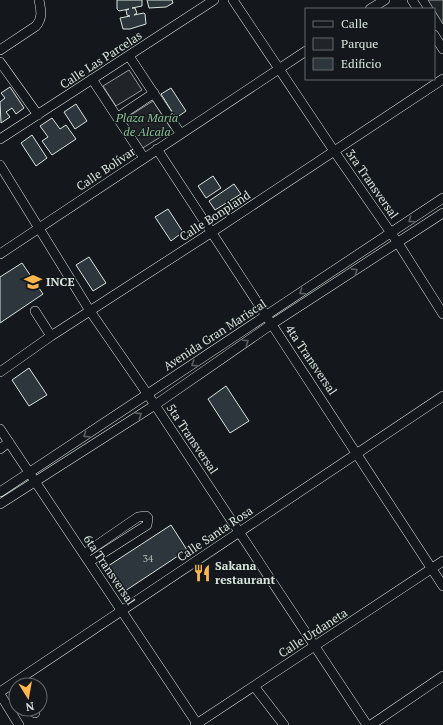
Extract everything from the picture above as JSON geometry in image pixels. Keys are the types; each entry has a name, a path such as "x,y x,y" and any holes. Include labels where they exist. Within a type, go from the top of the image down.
{"street":[{"path":"0,50 40,22 42,16 39,0"},
{"name":"Calle Las Parcelas","path":"0,139 214,0"},
{"name":"3ra Transversal","path":"232,0 280,69 334,152 398,243 443,314"},
{"path":"372,8 385,0"},
{"path":"435,37 443,49"},
{"name":"Calle Bolívar","path":"0,254 180,133 305,52"},
{"path":"129,56 180,133"},
{"path":"0,62 38,115"},
{"path":"92,79 144,158"},
{"name":"Calle Bonpland","path":"0,372 51,336 212,232 443,79"},
{"path":"118,117 154,93"},
{"name":"4ta Transversal","path":"157,149 358,453 443,586"},
{"name":"5ta Transversal","path":"0,166 90,311 155,405 367,725"},
{"name":"Avenida Gran Mariscal","path":"0,492 443,198"},
{"name":"Avenida Gran Mariscal","path":"0,504 155,405 272,324 443,213"},
{"path":"35,312 51,336"},
{"name":"Calle Santa Rosa","path":"26,677 443,396"},
{"name":"6ta Transversal","path":"0,429 197,725"},
{"path":"0,449 9,442"},
{"path":"84,554 138,517 146,516 148,518 147,525 89,562"},
{"name":"Calle Urdaneta","path":"197,725 443,561"},
{"path":"371,725 443,676"},
{"path":"254,686 284,725"},
{"path":"0,693 19,725"}],"green space":[{"path":"428,0 443,0 443,24 435,11 435,8 433,8"},
{"path":"129,70 142,90 116,106 103,86"},
{"name":"Plaza María de Alcala","path":"153,101 172,130 141,149 123,120"}],"building":[{"path":"117,0 142,0 142,6 132,8 135,8 137,13 134,15 145,14 146,24 130,29 123,29 120,18 130,16 127,15 126,10 129,9 119,11 117,9"},
{"path":"147,0 172,0 173,3 166,7 149,8"},
{"path":"10,87 24,108 16,114 12,108 6,112 10,117 1,123 0,102 5,98 1,93"},
{"path":"171,88 186,111 176,118 161,94"},
{"path":"76,104 87,121 75,129 64,112"},
{"path":"52,118 60,129 66,125 76,139 52,155 42,141 48,137 40,126"},
{"path":"32,135 47,158 36,166 21,143"},
{"path":"213,176 221,188 206,198 198,186"},
{"path":"234,184 241,194 215,210 209,201"},
{"path":"168,209 183,232 171,241 155,217"},
{"path":"89,257 106,283 93,291 76,265"},
{"path":"22,263 43,294 0,323 0,277"},
{"path":"29,368 47,395 29,406 12,380"},
{"path":"226,386 249,421 230,433 208,399"},
{"path":"171,525 187,550 125,591 108,566"}],"place":[{"name":"INCE","path":"33,282"},
{"name":"Sakana restaurant","path":"202,573"}]}
